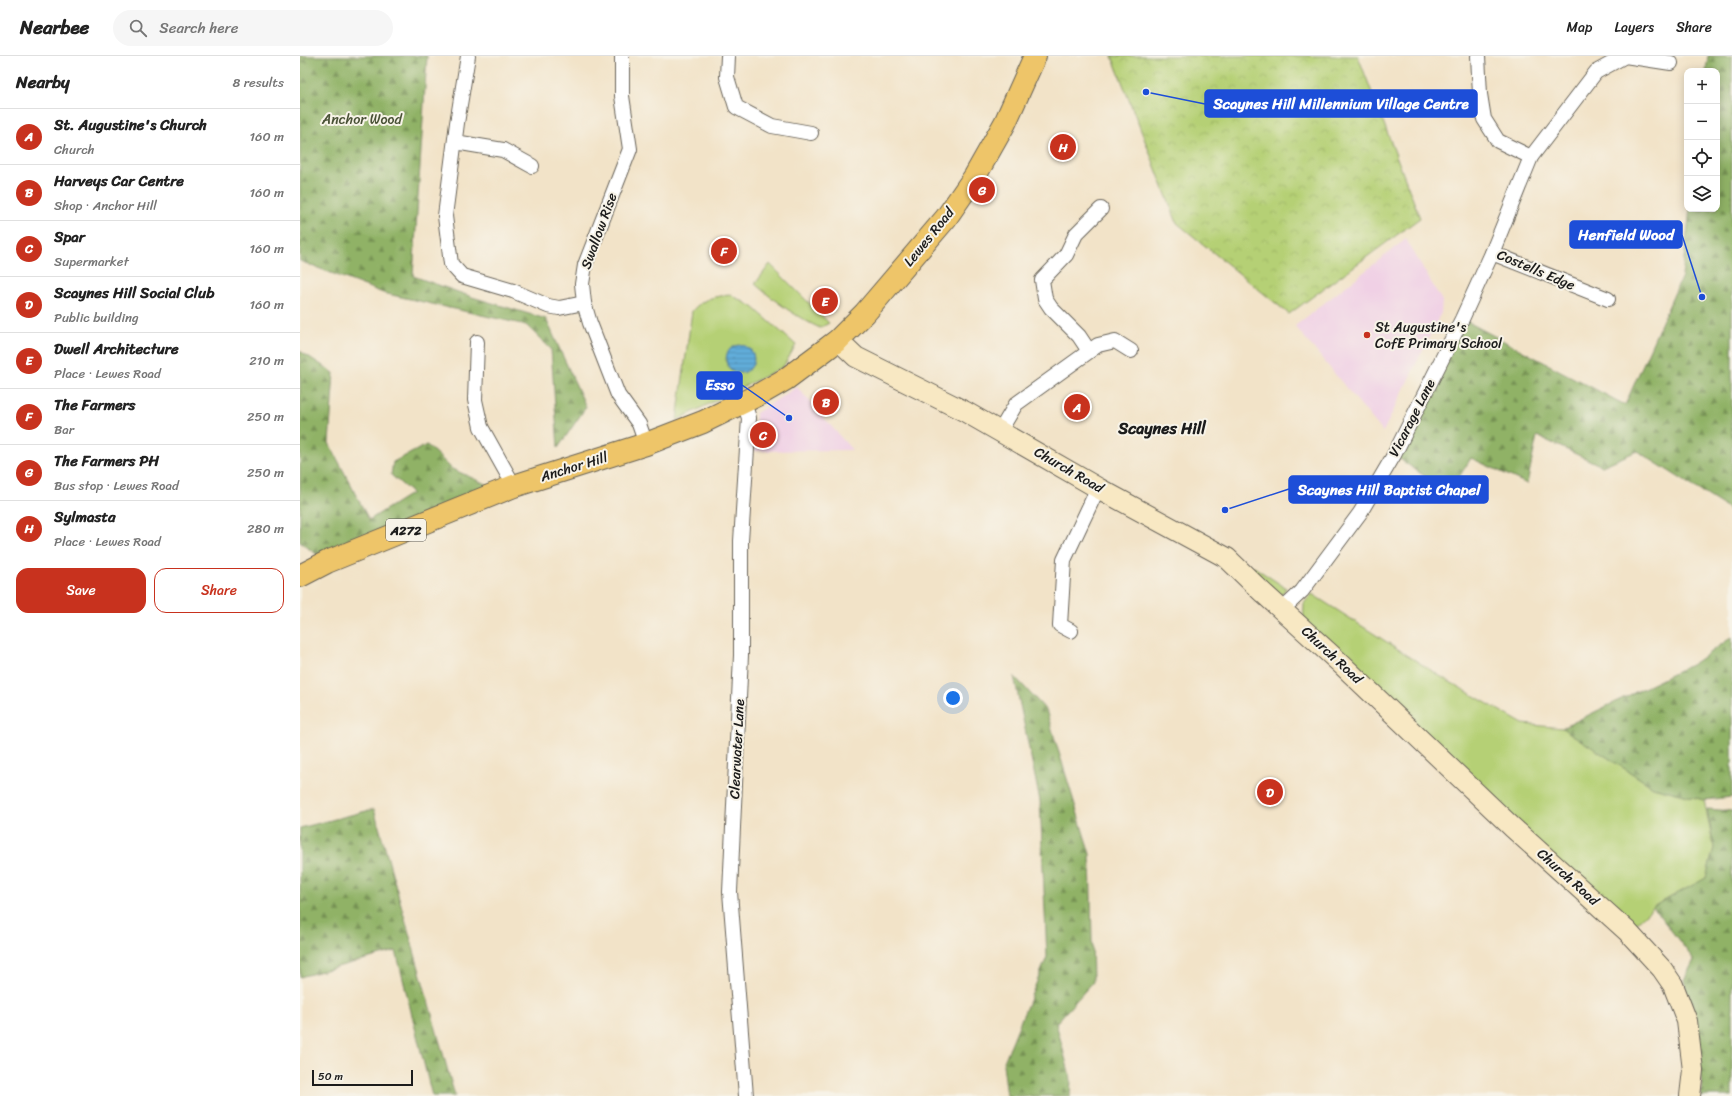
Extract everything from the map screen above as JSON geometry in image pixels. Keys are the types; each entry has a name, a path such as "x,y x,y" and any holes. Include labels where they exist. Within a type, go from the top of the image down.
{"highway":[{"name":"Lewes Road","path":"838,340 893,282 946,218 975,176 1005,124 1035,56"},
{"name":"Anchor Hill","path":"300,576 327,562 514,486 646,444 703,422 744,403 786,378 838,340"}],"street":[{"path":"468,56 445,216 451,264 462,276 513,291 548,306 559,308 584,303"},
{"name":"Swallow Rise","path":"622,56 622,96 630,149 585,265 582,284 584,303 618,395 639,424 646,444"},
{"path":"728,56 727,77 736,107 772,126 811,133"},
{"path":"1478,56 1480,94 1484,119 1498,141 1531,157"},
{"name":"Costells Edge","path":"1608,299 1492,253 1531,157 1596,72 1625,56 1671,63"},
{"path":"455,142 503,150 532,166"},
{"path":"1089,351 1080,336 1051,308 1046,299 1042,280 1066,255 1076,234 1101,209"},
{"name":"Vicarage Lane","path":"1282,609 1302,591 1360,513 1394,455 1462,319 1492,253"},
{"name":"Church Road","path":"838,340 856,357 1000,431 1098,488 1227,558 1536,849 1628,931 1662,969 1674,985 1687,1020 1693,1070 1690,1096"},
{"path":"1000,431 1016,404 1098,345 1114,341 1131,351"},
{"path":"477,342 475,400 481,427 514,486"},
{"name":"Clearwater Lane","path":"744,403 749,418 740,541 741,655 730,892 746,1096"},
{"path":"1071,631 1060,625 1064,560 1098,488"}],"shaded area":[{"name":"St Augustine's CofE Primary School","path":"1406,239 1442,301 1441,313 1383,432 1295,326"},
{"path":"797,387 852,450 754,451 756,413"}],"green space":[{"name":"Anchor Wood","path":"300,56 427,56 413,276 472,297 546,319 586,407 558,448 551,349 526,325 383,293 300,261"},
{"path":"1112,56 1358,56 1420,218 1289,314 1177,223"},
{"path":"1708,56 1732,56 1732,511 1637,451 1602,466 1537,436 1527,484 1471,458 1449,493 1394,455 1462,319 1625,405 1682,276 1690,212 1720,212 1720,68 1706,68"},
{"path":"770,264 829,323 820,328 811,324 786,309 755,284"},
{"path":"731,295 753,307 796,345 783,367 677,420 692,311 705,300"},
{"path":"300,351 334,373 329,443 369,520 412,493 391,475 393,462 427,445 452,469 497,489 327,562 300,542"},
{"path":"1254,567 1286,588 1282,594 1276,596 1247,578"},
{"path":"1312,594 1443,678 1523,724 1562,728 1653,787 1704,800 1714,848 1706,878 1656,905 1627,931 1303,629 1304,603"},
{"path":"1732,637 1732,797 1704,800 1653,787 1562,728 1693,664"},
{"path":"1014,676 1046,710 1090,854 1093,982 1056,1023 1071,1080 1070,1096 1007,1096 1003,1064 1047,957 1040,801"},
{"path":"374,809 455,1096 432,1096 396,951 300,977 300,828"},
{"path":"1707,809 1732,811 1732,1096 1701,1096 1702,1087 1698,1052 1684,980 1694,960 1653,907 1706,878 1714,848"}],"water":[{"path":"740,345 750,349 754,359 750,369 740,373 730,369 726,359 730,349"}],"place":[{"name":"Scaynes Hill Millennium Village Centre","path":"1146,92"},
{"name":"Sylmasta","path":"1063,147"},
{"name":"The Farmers PH","path":"982,190"},
{"name":"The Farmers","path":"724,251"},
{"name":"Henfield Wood","path":"1702,297"},
{"name":"Dwell Architecture","path":"825,301"},
{"name":"St Augustine's CofE Primary School","path":"1367,335"},
{"name":"Harveys Car Centre","path":"826,402"},
{"name":"St. Augustine's Church","path":"1077,407"},
{"name":"Esso","path":"789,418"},
{"name":"Spar","path":"763,435"},
{"name":"Scaynes Hill Baptist Chapel","path":"1225,510"},
{"name":"Scaynes Hill Social Club","path":"1270,792"}],"district":[{"name":"Scaynes Hill","path":"1162,428"}]}
